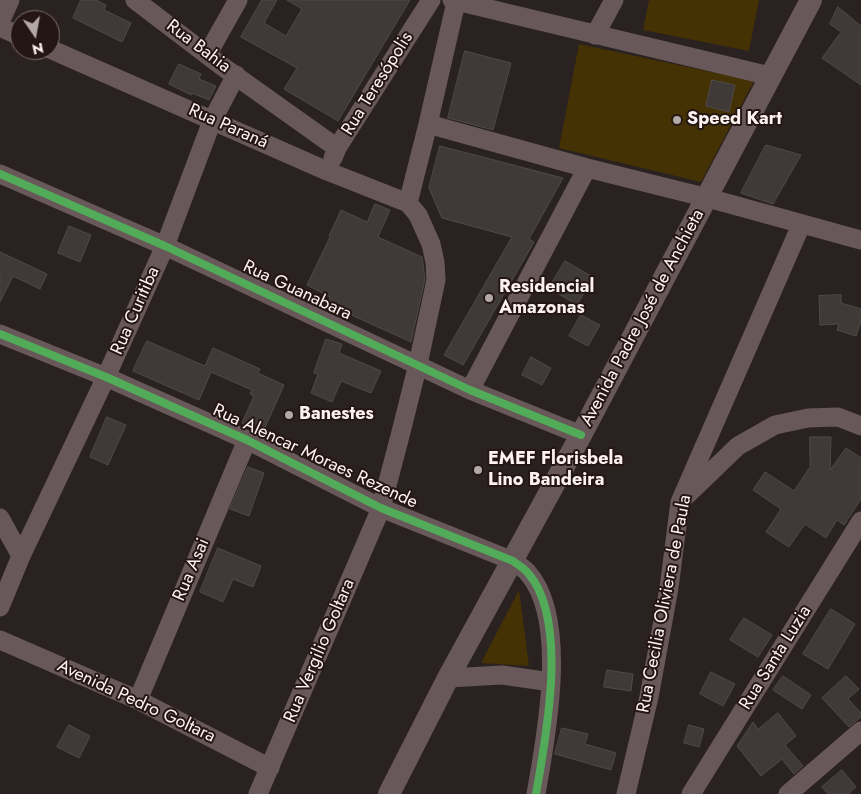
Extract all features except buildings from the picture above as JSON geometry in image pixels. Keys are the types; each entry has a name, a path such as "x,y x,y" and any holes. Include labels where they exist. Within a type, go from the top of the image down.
{"main road":[{"name":"Avenida Padre José de Anchieta","path":"389,794 448,678 708,198 811,0"}],"street":[{"path":"0,22 10,0"},
{"name":"Rua Bahia","path":"136,0 282,110 337,148"},
{"path":"208,55 238,0"},
{"name":"Rua Teresópolis","path":"327,171 337,148 431,0"},
{"path":"595,35 614,0"},
{"path":"408,203 428,124 454,1 770,76"},
{"name":"Rua Paraná","path":"60,53 327,171 408,203"},
{"name":"Rua Curitiba","path":"0,607 21,556 106,377 165,246 212,121 236,75"},
{"path":"428,124 861,240"},
{"path":"470,390 587,168"},
{"name":"Rua Guanabara","path":"0,174 165,246 470,390 581,435"},
{"name":"Rua Vergilio Goltara","path":"258,794 381,508 418,364 436,280 435,262 431,244 418,215 408,203"},
{"name":"Rua Cecilia Oliviera de Paula","path":"626,794 648,697 665,606 680,502 800,225"},
{"name":"Rua Alencar Moraes Rezende","path":"0,334 106,377 247,440 381,508 513,561"},
{"path":"680,502 738,446 775,425 808,418 838,417 861,426"},
{"name":"Rua Asai","path":"138,700 247,440"},
{"name":"Rua Santa Luzia","path":"691,794 861,521"},
{"path":"1,524 21,556"},
{"path":"513,561 527,572 537,586 545,607 550,636 551,682 536,794"},
{"name":"Avenida Pedro Goltara","path":"0,640 138,700 270,768"},
{"path":"448,678 502,675 551,682"},
{"path":"788,794 861,731"}],"shaded area":[{"path":"649,0 759,0 749,51 643,30"},
{"name":"Speed Kart","path":"579,44 754,81 701,182 559,148"},
{"path":"519,590 529,666 481,663"}],"cycle path":[{"path":"0,174 165,246 470,390 581,435"},
{"path":"0,334 106,377 247,440 381,508 513,561 525,570 541,594 548,619 551,649 549,711 536,794"}],"place":[{"name":"Speed Kart","path":"677,120"},
{"name":"Residencial Amazonas","path":"489,298"},
{"name":"Banestes","path":"289,415"},
{"name":"EMEF Florisbela Lino Bandeira","path":"478,470"}]}
